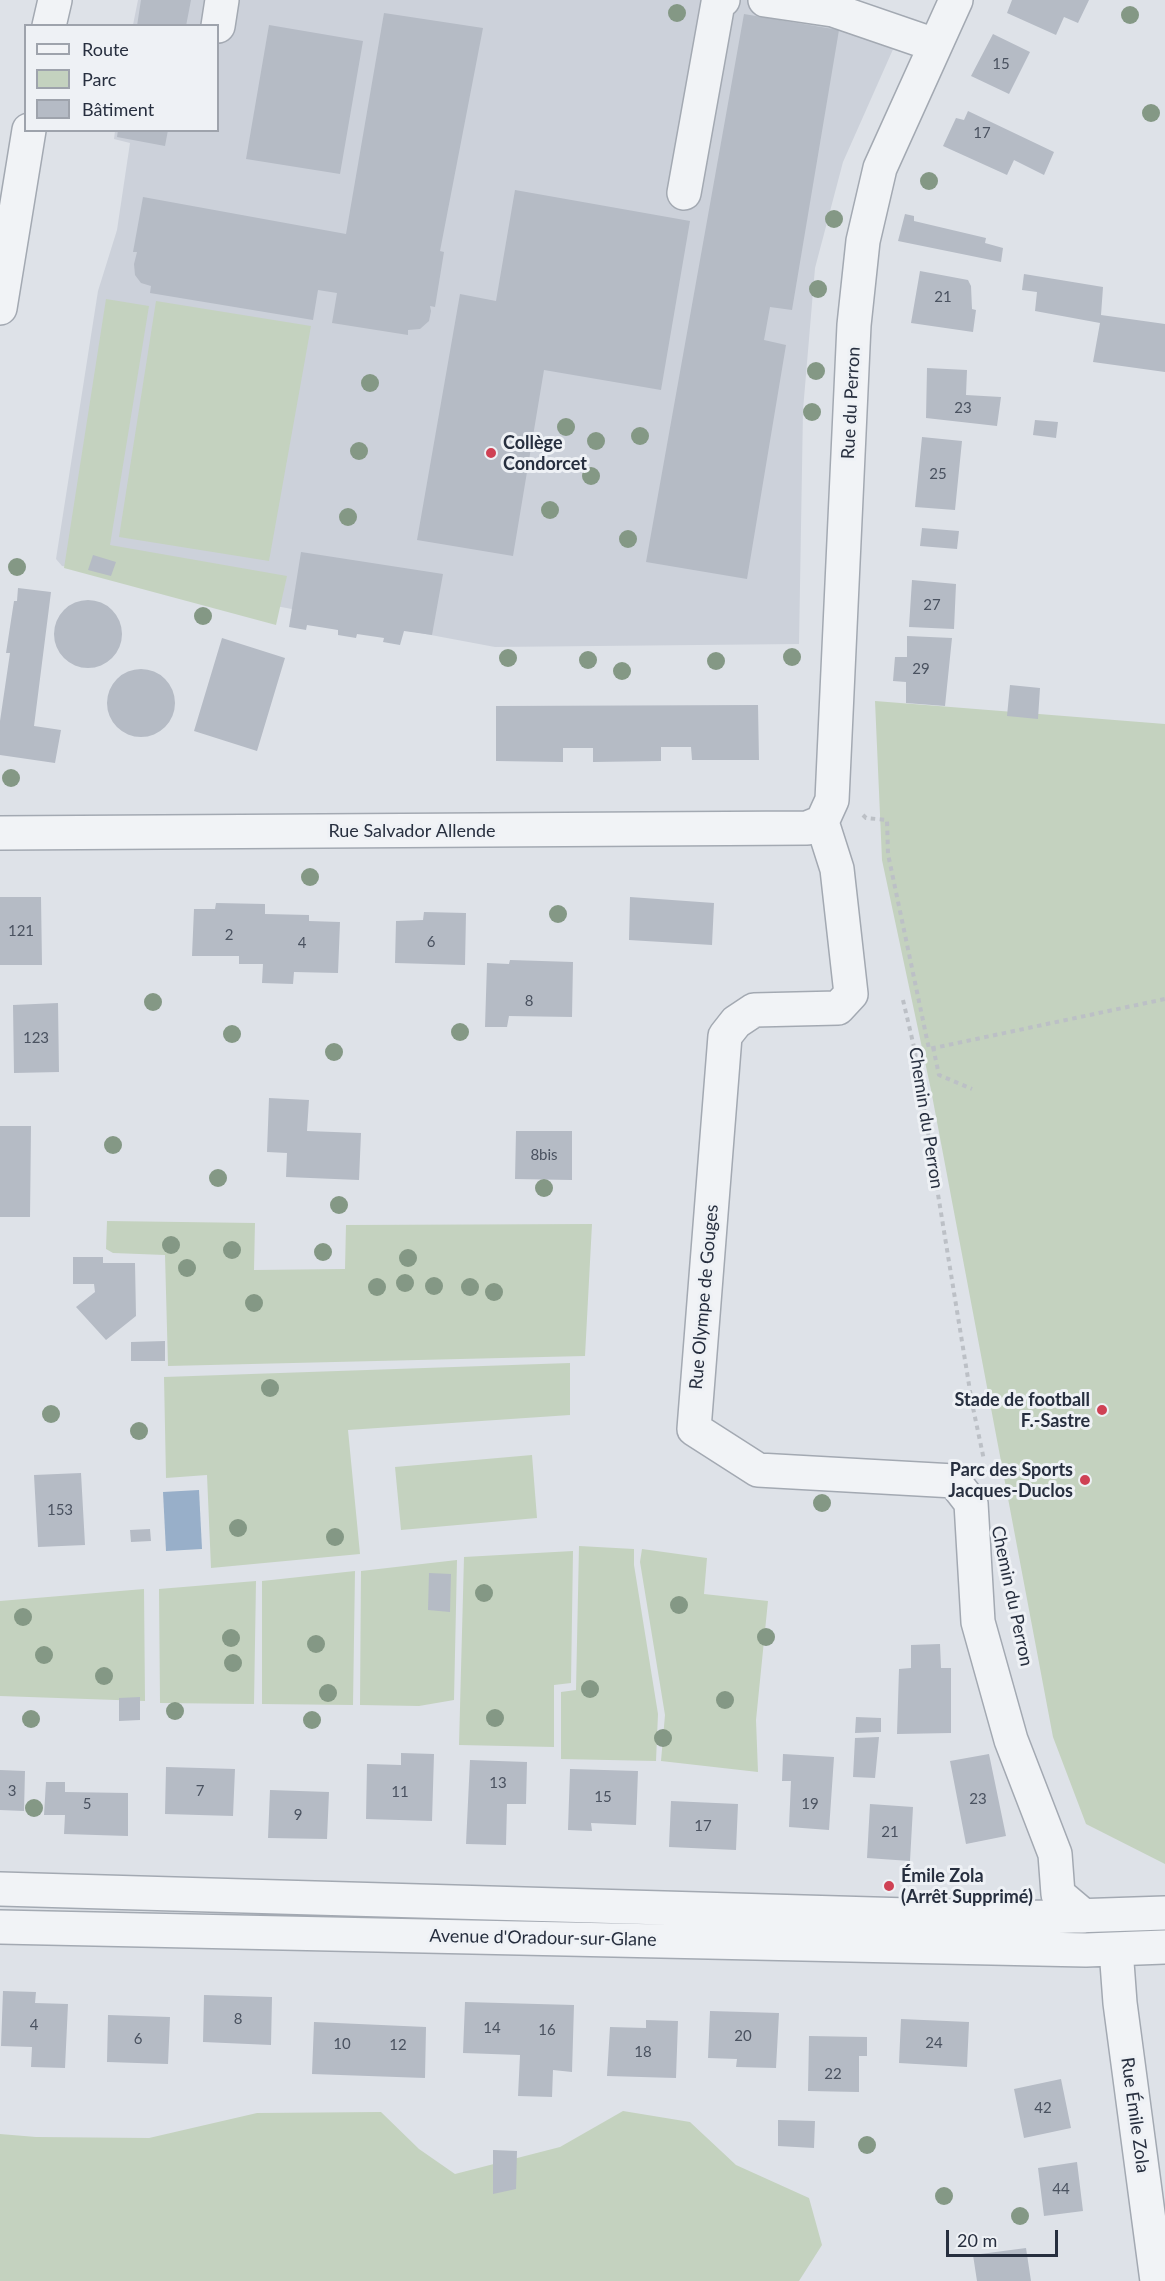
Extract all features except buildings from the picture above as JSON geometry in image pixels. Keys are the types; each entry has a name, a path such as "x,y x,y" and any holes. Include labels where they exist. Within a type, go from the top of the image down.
{"street":[{"path":"49,24 55,0"},
{"path":"218,24 222,0"},
{"path":"684,193 718,3 723,0"},
{"path":"765,0 833,10 935,45"},
{"name":"Rue du Perron","path":"822,822 832,800 854,325 863,241 880,168 935,45 950,2"},
{"path":"0,308 28,132"},
{"name":"Rue Salvador Allende","path":"0,833 807,828 822,822"},
{"name":"Rue Olympe de Gouges","path":"822,822 837,869 850,994 838,1008 753,1010 736,1022 725,1036 694,1429 758,1470 954,1482"},
{"name":"Chemin du Perron","path":"954,1482 971,1503 978,1622 1011,1740 1055,1854 1058,1894"},
{"name":"Avenue d'Oradour-sur-Glane","path":"0,1889 1029,1918 1165,1913"},
{"path":"1029,1918 1058,1894 1084,1916 1101,1949"},
{"name":"Avenue d'Oradour-sur-Glane","path":"0,1927 1101,1949 1165,1947"},
{"name":"Rue Émile Zola","path":"1101,1949 1120,2003 1157,2281"}],"path":[{"path":"859,809 866,818 887,820 888,854 929,1049 1165,999"},
{"name":"Chemin du Perron","path":"903,1000 914,1047 972,1403 984,1461"},
{"path":"933,1047 939,1075 972,1089"}],"shaded area":[{"path":"138,0 850,0 906,20 843,162 815,268 803,410 799,644 495,647 62,566 56,559 98,291 117,230 130,143 114,139 115,132 219,132 219,24 133,24"}],"green space":[{"path":"106,299 149,306 110,545 287,576 276,625 64,568"},
{"path":"156,301 311,326 269,561 119,537"},
{"name":"Parc des Sports Jacques-Duclos","path":"875,701 1165,724 1165,1864 1086,1824 1053,1737 931,1090 882,860"},
{"path":"107,1221 255,1223 254,1270 345,1269 346,1225 592,1224 585,1356 168,1366 165,1255 113,1253 106,1249"},
{"path":"570,1363 570,1415 348,1430 360,1554 211,1568 207,1475 166,1478 164,1377"},
{"path":"532,1455 537,1518 401,1530 395,1467"},
{"path":"579,1546 634,1549 634,1565 658,1714 656,1761 561,1759 561,1692 576,1690"},
{"path":"642,1549 707,1558 704,1594 768,1601 756,1720 758,1772 661,1761 665,1715 640,1562"},
{"path":"573,1551 571,1683 554,1685 554,1747 459,1745 464,1557"},
{"path":"457,1560 454,1700 419,1706 360,1705 361,1571"},
{"path":"355,1571 353,1705 262,1704 262,1581"},
{"path":"256,1581 254,1704 160,1703 159,1589"},
{"path":"144,1589 145,1701 0,1696 0,1601"},
{"path":"623,2111 690,2122 736,2165 809,2198 822,2245 799,2281 0,2281 0,2134 36,2137 149,2138 257,2113 381,2112 419,2149 455,2174 560,2147"}],"water":[{"path":"199,1490 202,1549 166,1551 163,1492"}],"place":[{"name":"Collège Condorcet","path":"491,453"},
{"name":"Stade de football F.-Sastre","path":"1102,1410"},
{"name":"Parc des Sports Jacques-Duclos","path":"1085,1480"},
{"name":"Émile Zola (Arrêt Supprimé)","path":"889,1886"}]}
